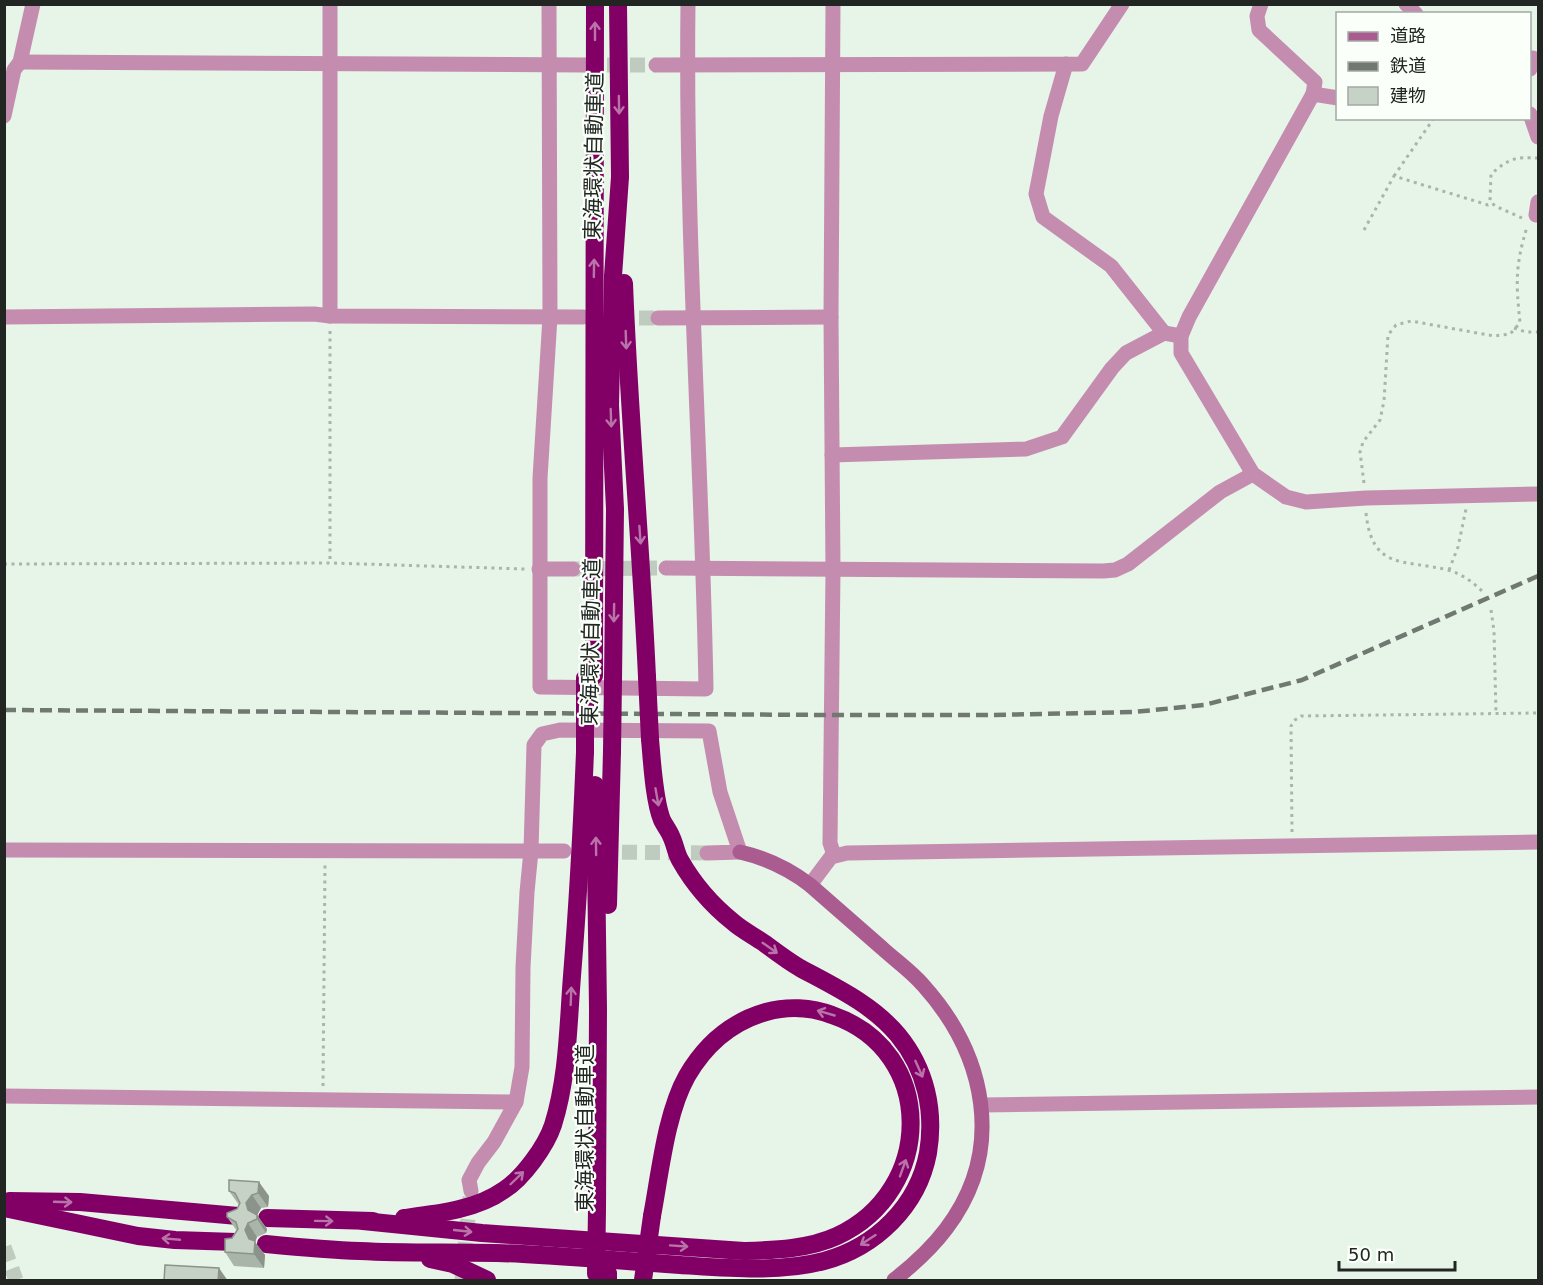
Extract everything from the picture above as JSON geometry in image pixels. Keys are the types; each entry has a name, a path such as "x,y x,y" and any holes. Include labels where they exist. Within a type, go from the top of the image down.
{"highway":[{"name":"東海環状自動車道","path":"595,4 593,431 589,677 597,750 602,1277"},
{"name":"東海環状自動車道","path":"597,750 613,680 615,509 611,381 613,276 620,177 618,4"},
{"path":"360,1251 519,1254 745,1268 799,1266 824,1261 848,1252 870,1240 891,1224 906,1206 919,1184 926,1161 930,1141 928,1096 922,1073 912,1054 897,1034 879,1016 855,999 796,966 735,924 702,891 679,859 671,836 661,818 652,771 642,564 627,369 620,177"},
{"path":"363,1221 397,1219 454,1210 480,1202 504,1190 527,1169 552,1128 569,1036 579,891 597,750"},
{"path":"267,1218 363,1221 501,1234 744,1251 776,1250 827,1240 861,1223 882,1203 898,1182 907,1156 911,1128 909,1103 902,1077 890,1058 860,1028 820,1011 797,1008 775,1010 755,1015 733,1026 715,1040 699,1058 686,1078 667,1137 652,1216 643,1281"},
{"path":"4,1201 80,1202 238,1216"},
{"path":"4,1208 138,1236 236,1242"},
{"path":"266,1244 426,1258 453,1264 487,1281"}],"street":[{"path":"4,116 14,70 20,62 33,4"},
{"path":"330,4 330,316"},
{"path":"549,4 550,317 540,478 540,687 706,689 692,317 688,4"},
{"path":"833,4 831,317 833,570 830,843 834,855"},
{"path":"656,65 1082,64 1122,4"},
{"path":"1261,4 1257,16 1259,30 1315,82 1313,94 1180,336 1181,353 1253,474 1286,497 1306,502 1365,498 1539,494"},
{"path":"20,62 584,65"},
{"path":"1066,64 1051,116 1036,194 1042,216 1111,266 1164,333"},
{"path":"1313,94 1336,98"},
{"path":"1531,117 1539,137"},
{"path":"1539,202 1536,215 1539,215"},
{"path":"4,317 303,314 583,317"},
{"path":"658,318 831,317"},
{"path":"832,455 1026,449 1062,437 1126,353 1164,333 1180,336"},
{"path":"666,568 1103,572 1128,564 1220,492 1253,474"},
{"path":"539,569 573,569"},
{"path":"471,1191 469,1180 477,1163 494,1142 516,1101 522,1067 523,967 531,851 534,745 542,734 560,730 709,731 720,792 740,852"},
{"path":"810,885 834,855 847,853 1539,842"},
{"path":"4,850 564,851"},
{"path":"707,853 740,852 766,860 794,873 810,885 922,984 946,1015 966,1050 982,1105 982,1128 977,1168 967,1194 945,1230 921,1258 894,1281"},
{"path":"4,1096 516,1101"},
{"path":"982,1105 1539,1097"}],"path":[{"path":"1364,230 1394,176 1433,120"},
{"path":"1492,203 1490,201 1491,174 1507,160 1539,158"},
{"path":"1394,176 1488,205 1492,203 1529,221 1519,253 1516,277 1520,322 1510,334 1494,336 1411,321 1396,325 1388,335 1384,401 1380,420 1363,442 1360,452 1365,515 1369,536 1375,547 1382,554 1399,561 1449,570 1466,578 1483,592"},
{"path":"330,316 330,563"},
{"path":"1514,328 1526,332 1539,332"},
{"path":"1449,570 1458,547 1468,496"},
{"path":"4,564 330,563 539,569"},
{"path":"1491,610 1494,631 1496,714"},
{"path":"1292,846 1290,733 1291,726 1301,716 1539,713"},
{"path":"323,1100 325,850"}],"building":[{"path":"229,1180 259,1182 258,1193 252,1195 246,1203 248,1210 257,1215 257,1219 248,1223 245,1230 249,1239 255,1241 254,1254 225,1252 225,1239 232,1238 238,1229 236,1222 227,1217 227,1213 237,1209 240,1203 235,1193 229,1191"},
{"path":"165,1265 219,1268 218,1281 164,1281"}],"tunnel":[{"path":"584,65 656,65"},
{"path":"616,318 658,318"},
{"path":"573,569 666,568"},
{"path":"599,852 707,853"},
{"path":"462,1280 470,1197"},
{"path":"4,1247 16,1280"}],"railway":[{"path":"4,710 832,715 1134,712 1204,705 1302,680 1538,576"}]}
